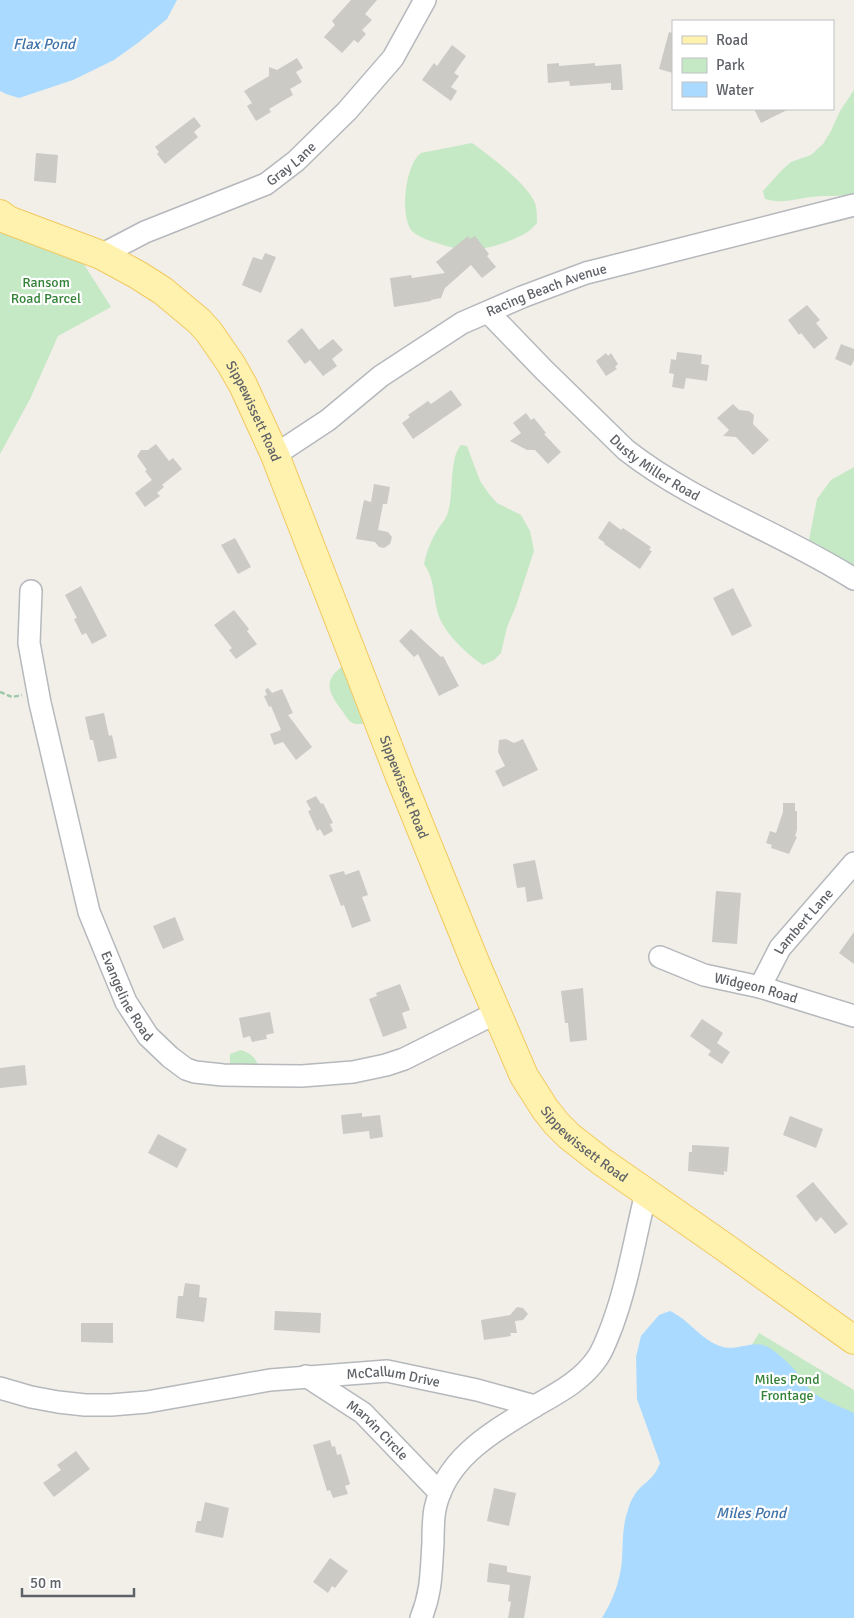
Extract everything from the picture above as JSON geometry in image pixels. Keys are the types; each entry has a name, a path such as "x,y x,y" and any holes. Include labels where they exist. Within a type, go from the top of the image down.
{"main road":[{"name":"Sippewissett Road","path":"3,218 101,255 124,266 163,291 199,321 209,332 243,385 275,455 400,777 496,1012 524,1076 556,1123 584,1148 854,1340"}],"street":[{"name":"Gray Lane","path":"101,255 145,232 266,184 296,160 347,111 392,58 425,0"},
{"name":"Racing Beach Avenue","path":"275,455 328,420 381,376 462,323 586,273 854,205"},
{"name":"Dusty Miller Road","path":"488,312 544,370 626,450 639,460 686,489 854,578"},
{"name":"Evangeline Road","path":"31,591 29,643 40,703 89,912 126,1002 148,1036 170,1057 186,1069 194,1072 223,1075 302,1076 353,1072 386,1065 404,1058 496,1012"},
{"name":"Lambert Lane","path":"760,988 780,948 854,863"},
{"name":"Widgeon Road","path":"660,957 704,975 760,988 854,1016"},
{"path":"421,1618 432,1583 435,1510 440,1493 460,1459 476,1444 570,1386 599,1357 626,1282 646,1193"},
{"name":"McCallum Drive","path":"0,1388 58,1402 85,1406 111,1405 147,1402 231,1386 306,1376 387,1371 477,1390 535,1406"},
{"name":"Marvin Circle","path":"306,1376 363,1413 440,1493"}],"green space":[{"path":"854,90 854,194 817,196 783,201 765,199 763,191 782,170 791,162 811,155 823,144 840,111"},
{"path":"472,143 516,179 531,196 535,203 537,223 527,232 514,239 488,248 475,250 446,246 415,234 406,216 405,204 408,179 415,159 421,153"},
{"name":"Ransom Road Parcel","path":"0,223 68,239 111,307 58,336 30,399 0,454"},
{"path":"461,445 467,446 480,481 489,494 497,503 521,515 530,531 534,551 507,627 501,653 494,660 483,665 460,646 442,623 437,609 431,578 424,564 431,541 447,514 450,504 453,467 457,451"},
{"path":"854,467 854,565 809,540 817,499 831,480"},
{"path":"343,666 370,723 358,724 351,722 333,697 330,681 332,676"},
{"path":"241,1050 252,1056 258,1065 230,1065 230,1054"},
{"name":"Miles Pond Frontage","path":"759,1333 854,1390 854,1464 726,1388"}],"water":[{"name":"Flax Pond","path":"0,0 177,0 167,19 114,60 73,80 19,98 0,91"},
{"name":"Miles Pond","path":"670,1311 708,1340 723,1347 734,1348 757,1344 768,1347 792,1367 806,1386 817,1395 854,1413 854,1618 602,1618 613,1598 620,1576 626,1516 632,1499 637,1491 651,1478 660,1463 637,1399 636,1357 641,1336 659,1315"}],"building":[{"path":"351,0 377,0 365,14 372,20 362,30 366,34 358,43 354,40 342,53 324,37 335,25 332,21"},
{"path":"669,32 672,33 672,73 659,69"},
{"path":"452,45 466,56 454,73 459,76 451,87 457,91 451,101 422,80 434,63 437,66"},
{"path":"297,58 303,68 296,72 302,82 290,89 293,95 269,109 271,112 256,121 247,106 252,103 244,91 269,76 269,67 277,70"},
{"path":"559,63 559,66 595,63 595,66 621,64 623,90 611,90 611,83 570,86 569,81 548,83 547,64"},
{"path":"754,110 787,110 761,123"},
{"path":"194,117 201,126 194,132 198,137 165,164 157,154 159,152 155,147"},
{"path":"36,153 58,155 56,183 34,181"},
{"path":"468,236 470,239 475,236 496,267 482,278 471,265 445,288 441,298 394,307 390,278 411,275 412,278 445,273 436,262"},
{"path":"265,253 276,257 261,293 242,285 253,257 262,260"},
{"path":"807,305 820,320 816,323 828,338 814,349 801,333 799,335 788,320"},
{"path":"302,328 319,350 333,339 343,350 332,359 337,366 323,376 310,360 305,364 287,341"},
{"path":"841,344 854,349 854,360 851,366 835,359"},
{"path":"677,352 702,355 701,364 709,365 707,381 686,378 684,389 672,387 674,374 669,373 671,359 676,360"},
{"path":"606,353 608,356 611,353 618,364 615,367 617,369 606,376 596,361"},
{"path":"451,390 462,405 413,439 402,423 410,417 408,415 428,401 431,404"},
{"path":"733,404 739,410 749,411 754,415 753,424 769,440 753,455 736,437 723,436 729,430 717,418"},
{"path":"526,413 531,420 534,418 546,433 544,434 561,452 548,464 535,450 527,450 510,441 521,433 513,423"},
{"path":"156,444 169,461 173,458 182,469 162,485 164,487 157,493 160,496 145,507 135,493 152,480 137,456 141,450 148,450"},
{"path":"374,484 390,487 387,504 383,504 378,530 388,532 392,537 390,544 384,548 379,547 375,542 356,539 364,500 371,502"},
{"path":"609,521 651,547 649,550 652,551 640,569 598,538"},
{"path":"235,538 251,567 238,574 221,545"},
{"path":"81,586 107,636 92,644 86,633 82,635 74,619 77,618 65,595"},
{"path":"733,588 752,626 732,636 713,598"},
{"path":"234,610 249,629 247,631 257,644 236,659 229,650 232,648 214,625"},
{"path":"411,629 441,657 443,656 459,686 439,696 418,654 414,657 399,641"},
{"path":"268,688 272,693 282,689 293,713 288,715 312,747 296,760 283,742 274,745 270,734 281,730 271,706 269,707 264,696 267,695 265,690"},
{"path":"104,713 109,736 112,735 117,758 98,762 93,740 90,740 85,717"},
{"path":"506,739 514,743 523,739 538,770 503,787 495,771 505,766 498,752 499,740"},
{"path":"316,796 321,804 323,803 333,823 330,824 333,831 324,836 320,829 317,831 308,811 311,810 306,801"},
{"path":"783,803 795,803 795,811 797,811 797,830 795,836 797,837 789,854 771,848 772,845 766,843 770,831 776,833 783,812"},
{"path":"535,860 543,899 527,902 525,887 517,888 513,864"},
{"path":"359,870 368,895 362,897 371,921 352,928 344,905 341,906 329,875 344,871 345,875"},
{"path":"716,891 741,893 737,944 712,942"},
{"path":"175,917 184,940 163,949 153,926"},
{"path":"854,932 854,964 839,953"},
{"path":"400,984 410,1010 402,1013 407,1028 383,1037 369,999 377,996 376,993"},
{"path":"583,988 587,1040 570,1042 568,1023 565,1023 561,991"},
{"path":"270,1012 274,1033 266,1035 267,1039 252,1042 250,1036 243,1038 239,1018"},
{"path":"702,1019 723,1033 717,1043 730,1052 722,1064 708,1055 711,1051 690,1036"},
{"path":"25,1065 27,1085 0,1088 0,1068"},
{"path":"362,1113 362,1117 380,1115 383,1137 370,1139 369,1131 343,1134 341,1115"},
{"path":"790,1116 823,1129 816,1148 783,1135"},
{"path":"158,1134 187,1149 177,1168 148,1153"},
{"path":"692,1145 729,1147 727,1172 724,1171 724,1175 688,1171 689,1152 692,1152"},
{"path":"813,1182 848,1224 835,1234 821,1217 816,1222 796,1196"},
{"path":"185,1283 200,1285 199,1297 207,1298 204,1322 176,1318 178,1296 183,1296"},
{"path":"517,1307 523,1308 528,1314 523,1320 515,1321 517,1333 510,1333 511,1336 484,1340 481,1320 510,1315"},
{"path":"275,1311 321,1313 320,1333 274,1330"},
{"path":"81,1323 113,1323 113,1343 81,1342"},
{"path":"330,1440 332,1447 335,1446 337,1455 341,1454 350,1484 345,1486 348,1494 333,1498 330,1490 327,1491 313,1445"},
{"path":"76,1451 90,1469 54,1497 43,1483 61,1470 57,1465"},
{"path":"494,1488 516,1493 509,1526 487,1521"},
{"path":"205,1502 229,1508 223,1538 195,1532 197,1521 201,1521"},
{"path":"330,1558 348,1571 335,1588 332,1586 328,1593 313,1582"},
{"path":"489,1563 507,1566 507,1572 531,1576 524,1618 508,1618 511,1602 508,1601 510,1585 487,1582"}]}
